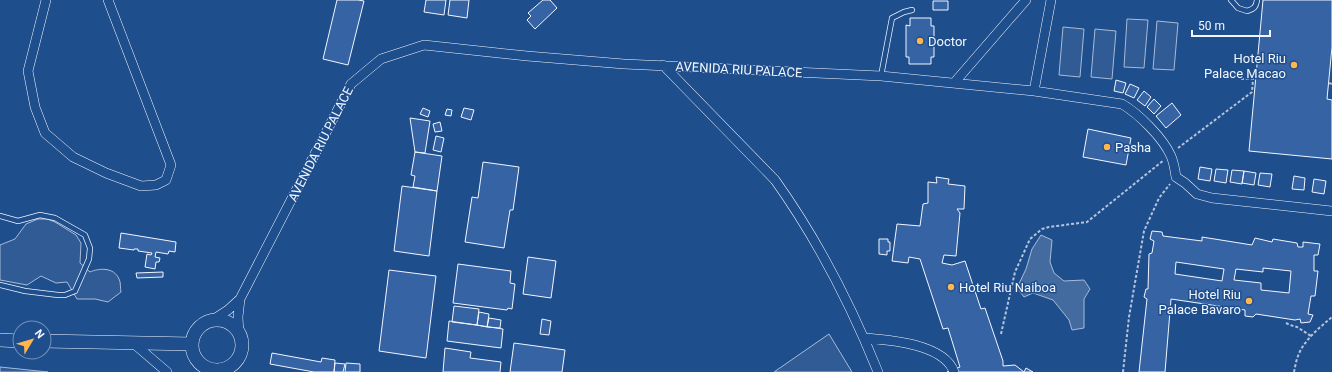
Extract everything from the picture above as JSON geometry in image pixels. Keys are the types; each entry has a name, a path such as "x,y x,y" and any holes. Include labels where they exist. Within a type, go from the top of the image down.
{"street":[{"path":"46,0 28,71 35,107 45,133 73,157 106,173 141,186 156,185 166,180 171,165 108,0"},
{"path":"954,83 1026,0"},
{"path":"1034,91 1051,0"},
{"name":"AVENIDA RIU PALACE","path":"211,321 228,310 240,299 351,84 381,59 424,45 527,56 624,64 881,76 1034,91 1122,104 1146,123 1170,154 1176,177"},
{"path":"663,65 775,180 816,243 864,338 878,372"},
{"path":"1176,177 1197,194 1212,198 1332,211"},
{"name":"AVENIDA RIU PALACE","path":"239,334 238,317 240,299"},
{"path":"211,321 227,323 234,327 239,334 242,342 240,354 234,364 226,369 210,369 203,366 197,360 193,352 192,344 198,329 211,321"},
{"path":"864,338 912,344 933,352 947,360 952,366 954,372"},
{"path":"0,340 12,341"},
{"path":"52,341 192,344"},
{"path":"132,342 168,372"}],"lane":[{"path":"1231,0 1238,8 1247,11 1254,9 1257,0"},
{"path":"881,76 892,18 912,10"},
{"path":"0,216 18,221 40,215 55,218 85,235 90,248 89,259 75,291 66,295 25,291 0,285"}],"path":[{"path":"1001,334 1015,272 1030,239 1042,229 1087,222 1170,154 1252,92 1253,80 1241,79"},
{"path":"1124,372 1129,317 1144,231 1159,198 1176,177"},
{"path":"1294,372 1298,356 1311,336 1332,317"},
{"path":"1286,323 1290,326 1297,327 1311,336"}],"shaded area":[{"path":"1127,19 1148,20 1144,68 1124,67"},
{"path":"1157,21 1178,23 1174,70 1153,69"},
{"path":"1063,27 1084,29 1080,77 1059,75"},
{"path":"1095,29 1116,31 1112,79 1091,77"},
{"path":"38,219 47,219 55,222 76,235 81,243 80,263 90,272 102,269 114,272 120,280 121,292 108,302 95,299 77,299 67,282 56,283 41,276 27,285 0,280 0,245 15,239 26,224"},
{"path":"1041,235 1052,240 1050,262 1054,273 1064,281 1084,280 1090,289 1084,299 1084,328 1072,330 1069,320 1053,300 1033,293 1024,297 1017,288 1026,269 1032,249"},
{"path":"829,334 852,372 774,372"},
{"path":"0,367 48,372 0,372"}],"building":[{"path":"337,0 364,1 348,65 323,59"},
{"path":"426,0 446,0 444,15 424,12"},
{"path":"450,0 469,0 467,18 448,15"},
{"path":"543,0 550,0 557,8 535,29 527,20 531,16 528,13"},
{"name":"Hotel Riu Palace Macao","path":"1263,0 1332,0 1332,47 1327,99 1332,100 1332,159 1249,151"},
{"path":"933,1 948,1 948,10 933,10"},
{"name":"Doctor","path":"910,18 931,18 931,26 934,26 934,57 931,57 931,64 909,64 909,57 906,57 906,25 910,26"},
{"path":"1116,80 1126,83 1123,93 1114,91"},
{"path":"1130,84 1139,88 1134,98 1125,94"},
{"path":"1144,91 1151,97 1145,106 1137,100"},
{"path":"1154,99 1161,106 1154,114 1147,107"},
{"path":"1172,103 1181,115 1166,128 1156,116"},
{"path":"423,108 430,111 428,117 420,114"},
{"path":"464,108 474,110 471,120 461,117"},
{"path":"447,109 452,110 451,116 445,115"},
{"path":"410,118 430,121 425,153 415,152"},
{"path":"440,122 442,131 435,132 433,124"},
{"name":"Pasha","path":"1088,129 1131,138 1126,165 1083,157"},
{"path":"436,136 444,138 441,152 433,150"},
{"path":"415,152 442,156 437,191 413,187 415,176 411,175"},
{"path":"483,162 519,167 513,210 510,210 504,248 465,242 472,197 478,198"},
{"path":"1200,167 1212,169 1210,181 1198,179"},
{"path":"1216,169 1228,170 1226,183 1214,181"},
{"path":"1232,170 1244,171 1242,184 1230,182"},
{"path":"1244,171 1256,173 1254,185 1242,183"},
{"path":"1260,173 1272,174 1270,187 1258,185"},
{"path":"1294,176 1305,178 1304,190 1292,189"},
{"name":"Hotel Riu Naiboa","path":"936,177 949,179 948,184 965,186 964,209 957,209 960,213 956,256 944,255 942,263 952,265 965,261 981,309 985,308 1003,361 1003,366 1015,365 1024,372 947,372 960,367 948,328 943,329 920,259 909,257 908,263 892,261 897,224 920,226 923,204 928,203 928,182 937,183"},
{"path":"1314,179 1326,181 1324,194 1312,192"},
{"path":"402,186 437,191 429,256 394,251"},
{"name":"Hotel Riu Palace Bavaro","path":"1152,231 1162,232 1163,236 1202,241 1202,237 1252,245 1255,238 1272,242 1273,239 1297,243 1298,247 1303,247 1303,242 1320,244 1318,255 1314,255 1314,271 1318,271 1315,296 1311,296 1308,314 1313,315 1310,322 1301,323 1300,319 1295,320 1256,314 1253,317 1245,316 1245,310 1171,299 1165,372 1139,372 1147,299 1144,297 1146,289 1148,289 1149,254 1152,253 1154,241 1150,239","holes":["1176,262 1224,269 1222,281 1175,274","1263,268 1291,271 1289,293 1261,290 1261,283 1234,280 1236,269 1263,272"]},
{"path":"121,233 176,242 175,252 169,251 168,254 156,252 155,257 160,258 159,262 156,262 155,269 145,267 147,254 151,255 152,253 138,251 138,249 134,250 119,248"},
{"path":"879,239 888,239 888,242 890,242 890,251 887,251 887,255 879,254"},
{"path":"528,257 556,261 551,298 523,294"},
{"path":"458,264 511,271 510,283 515,284 512,309 508,308 507,310 453,303"},
{"path":"389,270 436,276 426,358 379,351"},
{"path":"163,272 163,277 137,278 136,273"},
{"path":"454,306 479,309 477,325 452,322"},
{"path":"479,312 489,314 487,327 477,325"},
{"path":"489,318 501,320 500,328 487,327"},
{"path":"542,319 551,321 549,335 540,334"},
{"path":"449,321 503,329 501,348 447,341"},
{"path":"514,343 565,350 562,372 510,372"},
{"path":"445,348 471,352 470,358 501,362 500,372 443,372"},
{"path":"272,353 321,362 322,358 335,360 334,372 314,372 270,364"},
{"path":"335,363 345,364 343,372 334,372"},
{"path":"346,363 360,364 360,372 345,372"},
{"path":"1026,368 1033,372 1024,372"}],"place":[{"name":"Doctor","path":"920,41"},
{"name":"Hotel Riu Palace Macao","path":"1294,65"},
{"name":"Pasha","path":"1107,147"},
{"name":"Hotel Riu Naiboa","path":"951,287"},
{"name":"Hotel Riu Palace Bavaro","path":"1249,301"}]}
